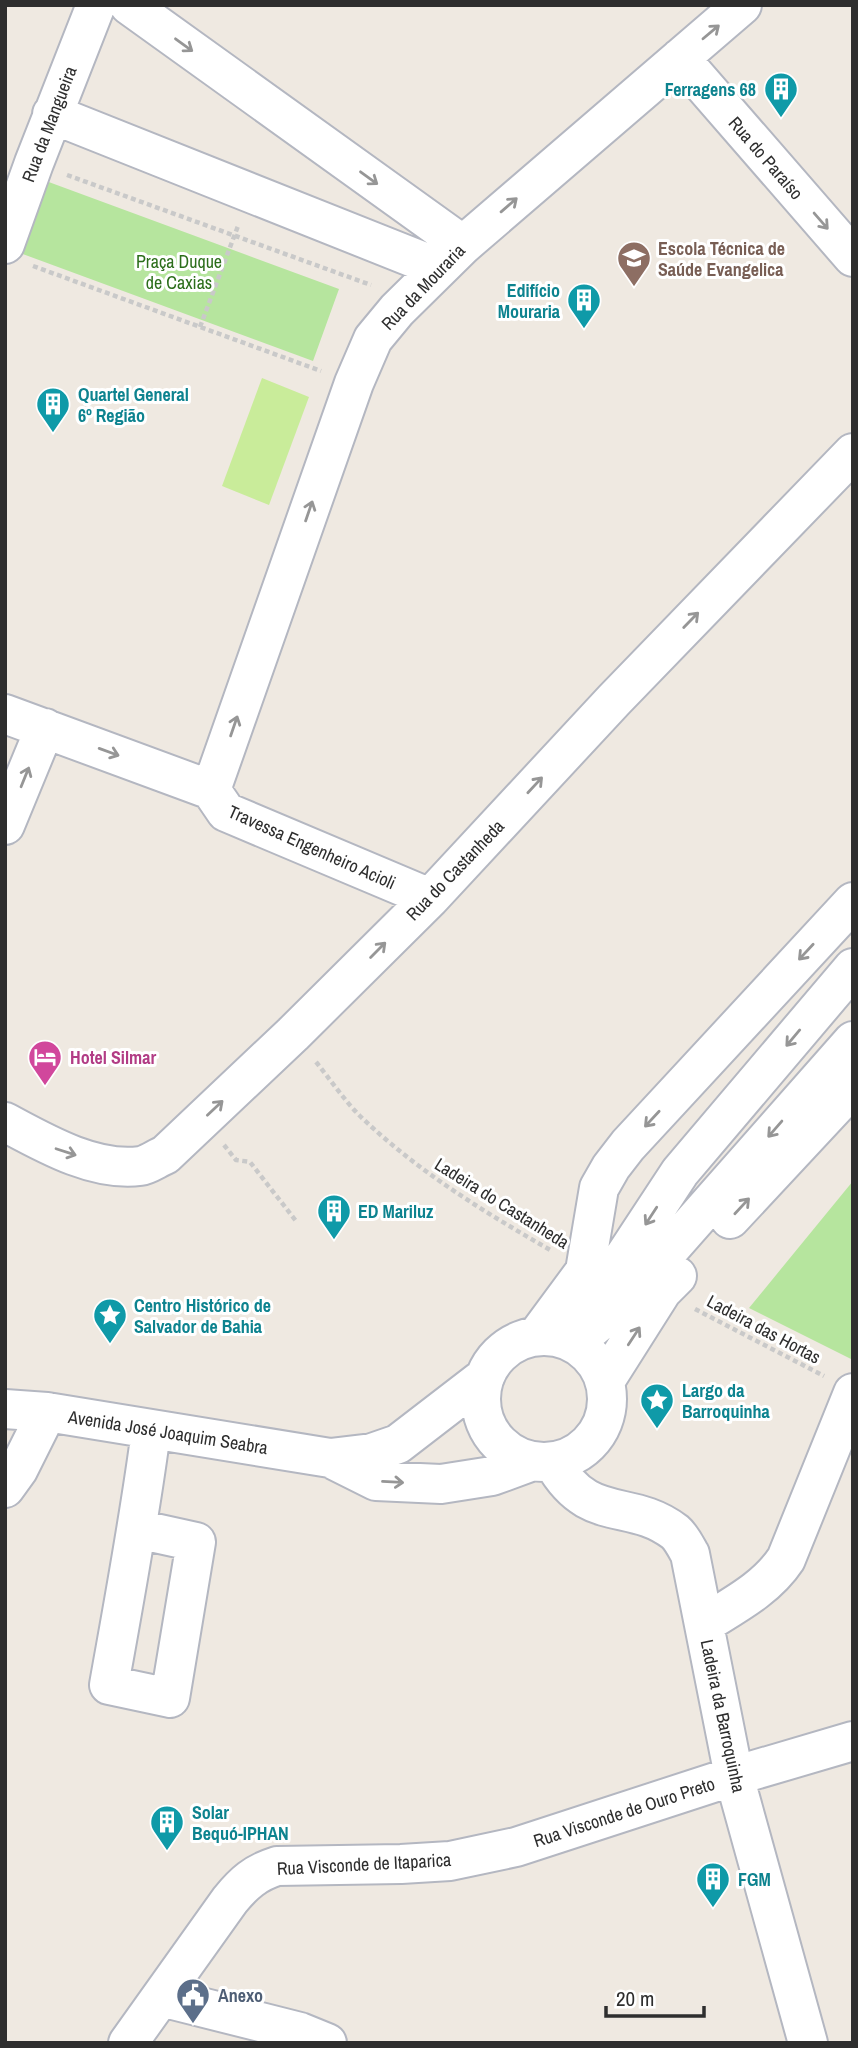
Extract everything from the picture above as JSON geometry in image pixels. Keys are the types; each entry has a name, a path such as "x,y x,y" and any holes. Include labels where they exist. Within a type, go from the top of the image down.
{"street":[{"name":"Rua da Mangueira","path":"18,255 34,163 96,5"},
{"path":"129,5 451,257"},
{"name":"Rua da Mouraria","path":"211,790 354,383 373,340 408,299 451,257 742,5"},
{"name":"Rua do Paraíso","path":"680,58 853,257"},
{"path":"52,114 451,257"},
{"name":"Rua do Castanheda","path":"5,1122 56,1149 102,1163 141,1166 165,1155 293,1034 430,898 614,700 853,453"},
{"name":"Travessa Engenheiro Acioli","path":"5,714 211,790 226,813 430,898"},
{"path":"5,825 45,728"},
{"path":"551,1338 585,1270 599,1188 611,1167 628,1145 853,902"},
{"path":"551,1338 605,1286 680,1172 853,968"},
{"path":"551,1338 596,1363 605,1381 606,1412 600,1429 588,1445 572,1456 543,1461 516,1455 501,1445 489,1430 482,1413 481,1395 485,1377 494,1362 505,1349 520,1340 551,1338 623,1302 853,1041"},
{"path":"605,1381 662,1291 853,1087"},
{"name":"Avenida José Joaquim Seabra","path":"5,1409 47,1412 330,1458 372,1453 398,1444 485,1377"},
{"path":"704,1624 760,1588 786,1559 841,1386"},
{"path":"5,1488 18,1470 47,1412"},
{"path":"137,1529 151,1431"},
{"name":"Avenida José Joaquim Seabra","path":"330,1458 376,1481 441,1484 492,1476 543,1461"},
{"name":"Ladeira da Barroquinha","path":"543,1461 577,1494 594,1503 655,1521 677,1533 690,1554 734,1776 808,2043"},
{"name":"Rua Visconde de Ouro Preto","path":"516,1847 734,1776 853,1741"},
{"name":"Rua Visconde de Itaparica","path":"128,2043 230,1900 243,1883 257,1873 277,1866 450,1861 516,1847"},
{"path":"162,1997 300,2032 327,2043"}],"path":[{"path":"34,163 408,299"},
{"path":"18,255 354,383"},
{"name":"Ladeira do Castanheda","path":"293,1034 358,1114 418,1167 478,1208 585,1270"},
{"path":"203,1119 236,1160 250,1162 296,1221"},
{"name":"Ladeira das Hortas","path":"662,1291 841,1386"}],"green space":[{"name":"Praça Duque de Caxias","path":"46,181 339,289 313,361 20,253"},
{"path":"262,378 309,397 269,505 222,486"},
{"path":"853,1181 853,1360 749,1308"}],"place":[{"name":"Ferragens 68","path":"781,119"},
{"name":"Escola Técnica de Saúde Evangelica","path":"634,288"},
{"name":"Edifício Mouraria","path":"584,330"},
{"name":"Quartel General 6º Região","path":"53,434"},
{"name":"Hotel Silmar","path":"45,1087"},
{"name":"ED Mariluz","path":"334,1241"},
{"name":"Centro Histórico de Salvador de Bahia","path":"110,1345"},
{"name":"Largo da Barroquinha","path":"657,1430"},
{"name":"Solar Bequó-IPHAN","path":"167,1852"},
{"name":"FGM","path":"713,1909"},
{"name":"Anexo","path":"193,2025"}]}
